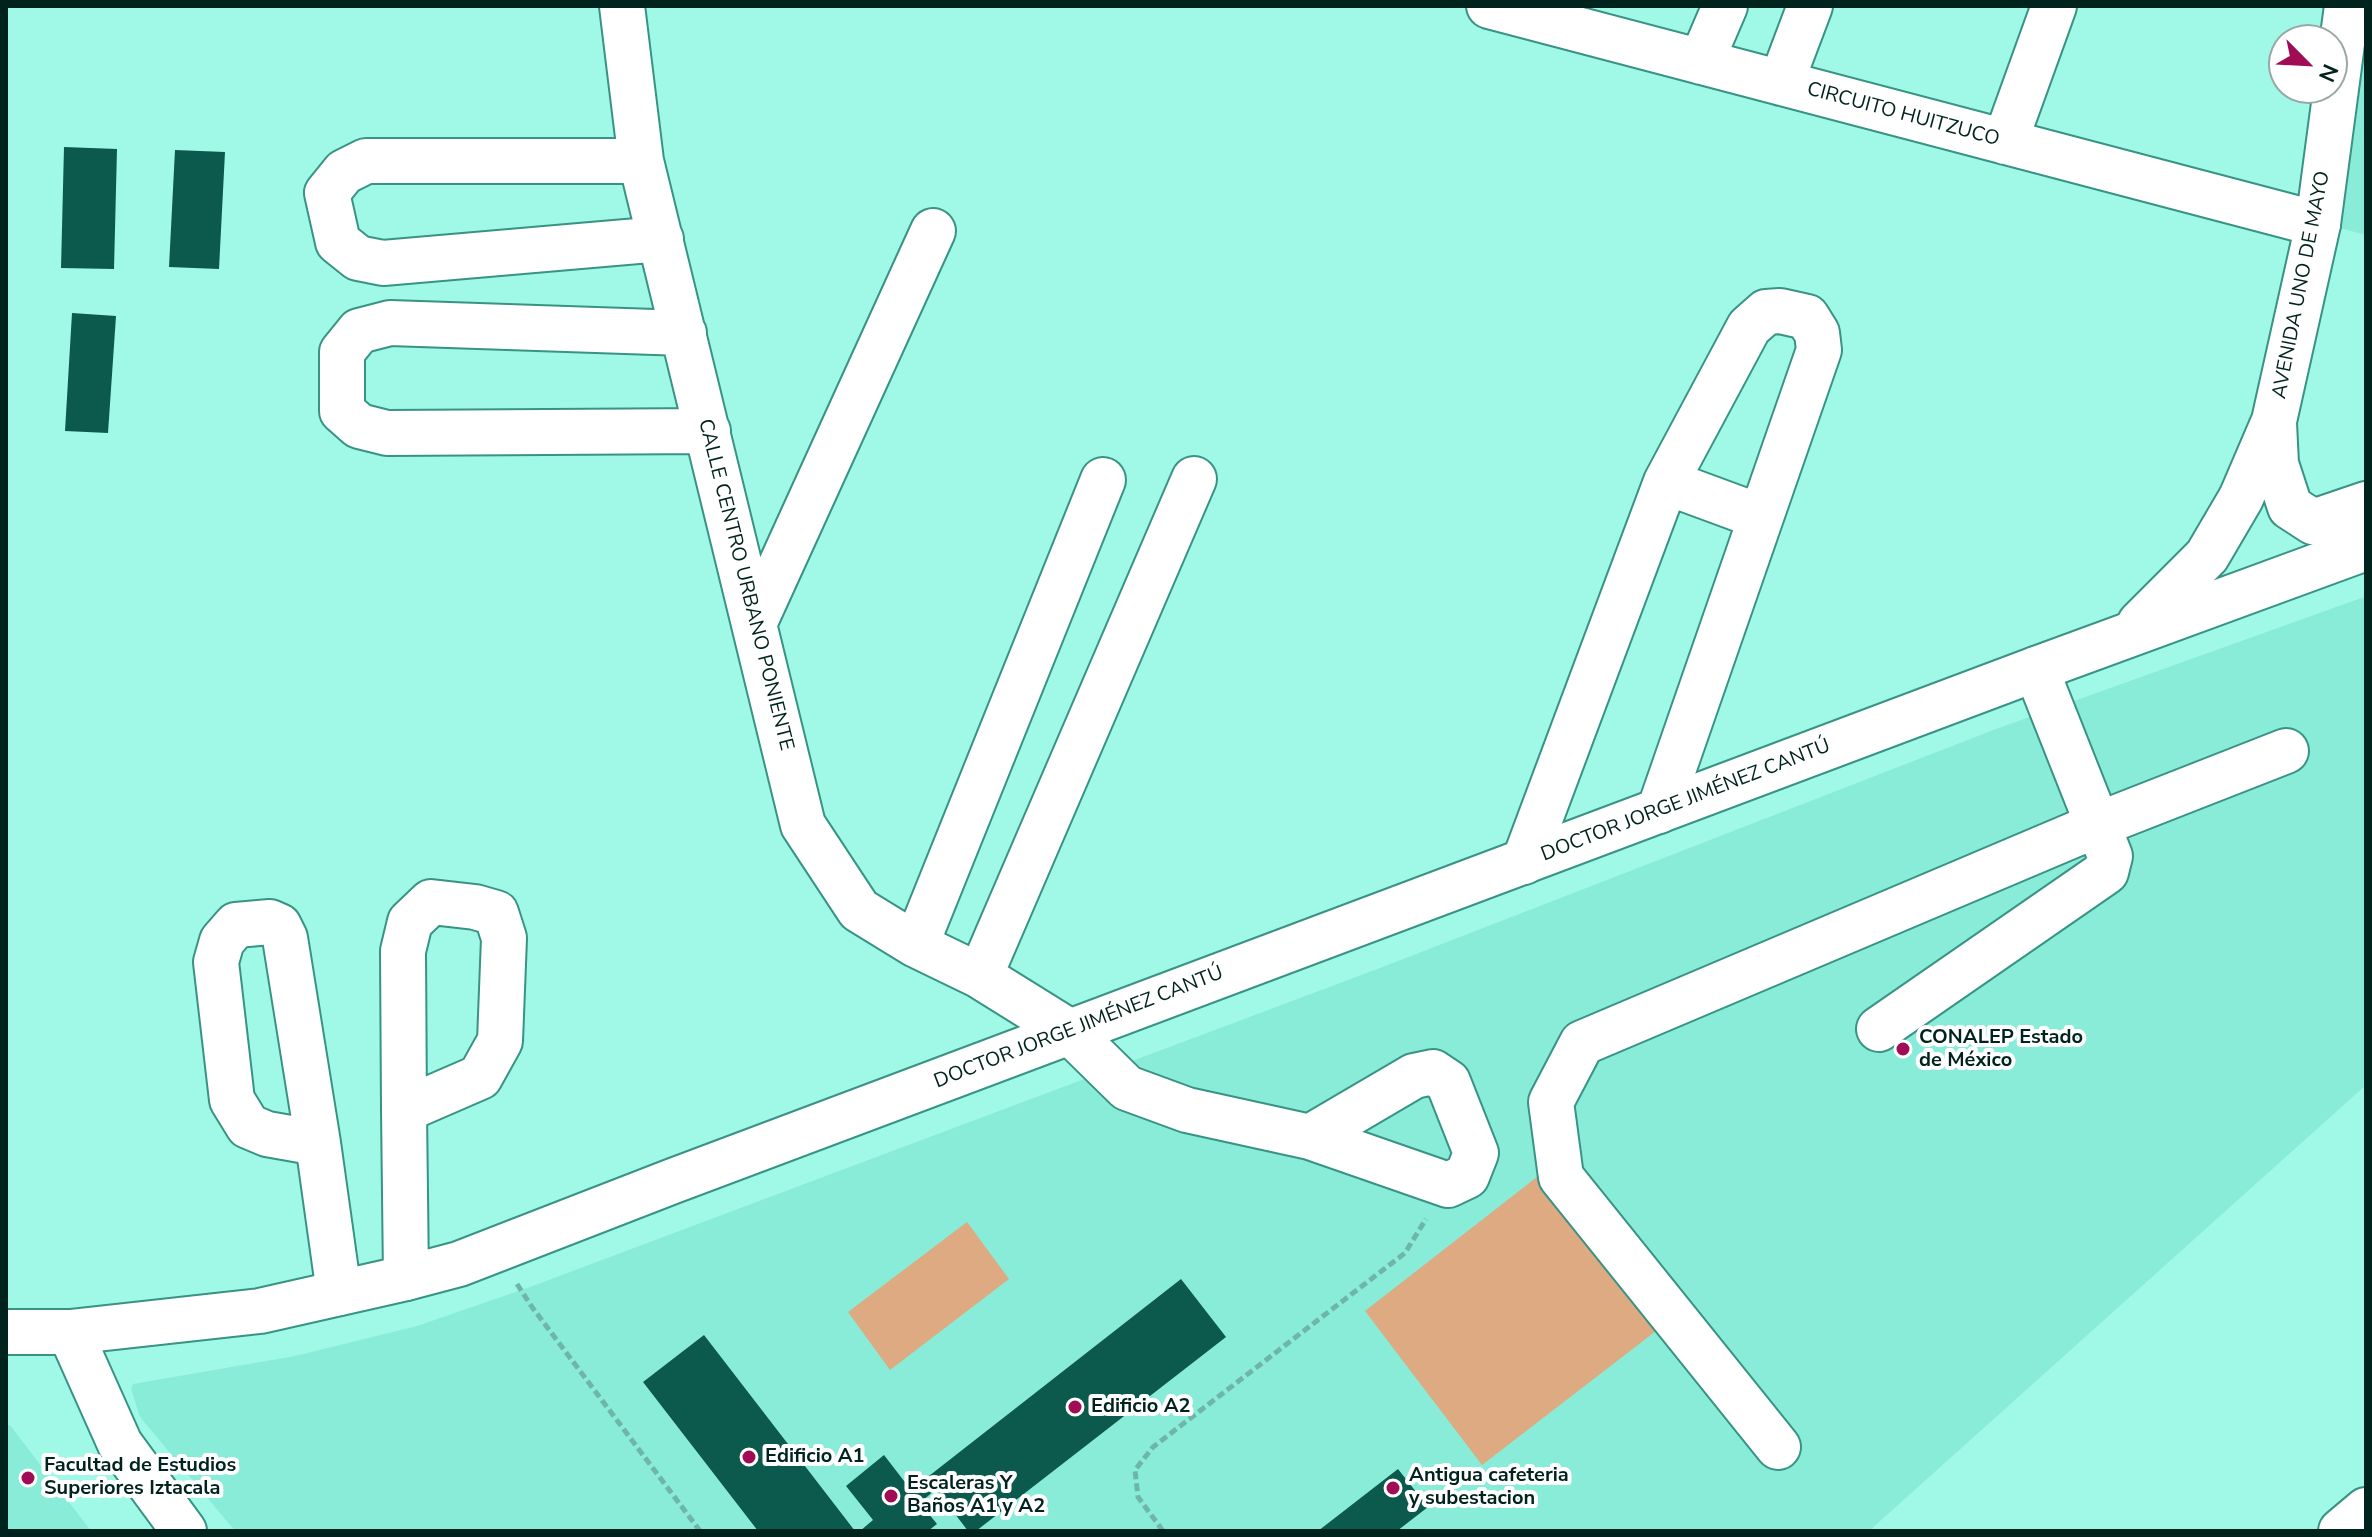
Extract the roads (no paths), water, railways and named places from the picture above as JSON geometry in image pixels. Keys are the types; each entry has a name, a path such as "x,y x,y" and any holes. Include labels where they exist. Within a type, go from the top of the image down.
{"street":[{"name":"CALLE CENTRO URBANO PONIENTE","path":"622,6 641,161 803,825 859,910 916,945 980,976 1070,1032 1127,1088 1187,1110 1310,1137 1448,1185 1467,1176 1476,1153 1448,1082 1433,1072 1414,1076 1310,1137"},
{"name":"CIRCUITO HUITZUCO","path":"1489,6 2318,224"},
{"path":"1701,62 1725,6"},
{"path":"1781,83 1810,6"},
{"path":"2005,142 2054,6"},
{"name":"AVENIDA UNO DE MAYO","path":"2274,421 2318,224 2347,6"},
{"path":"641,161 366,161 344,172 327,193 338,242 358,258 383,263 661,239"},
{"path":"754,624 933,231"},
{"path":"1524,862 1666,482 1749,327 1766,312 1780,311 1807,317 1817,333 1819,350 1659,811"},
{"path":"684,333 390,323 359,331 342,352 342,411 359,426 387,433 708,431"},
{"path":"2274,421 2276,464 2290,507 2313,522 2366,504"},
{"path":"2130,633 2207,556 2241,498 2274,421"},
{"path":"980,976 1194,479"},
{"path":"916,945 1103,480"},
{"path":"1666,482 1761,517"},
{"path":"2130,633 2366,548"},
{"name":"DOCTOR JORGE JIMÉNEZ CANTÚ","path":"6,1332 70,1332 260,1311 459,1264 2130,633"},
{"path":"1879,1029 2106,872 2110,856 2036,669"},
{"path":"1778,1447 1561,1177 1551,1102 1582,1043 2097,825 2286,751"},
{"path":"404,1110 406,1278"},
{"path":"318,1143 339,1293"},
{"path":"70,1332 120,1444 184,1531"},
{"path":"2341,1531 2366,1510"}],"place":[{"name":"CONALEP Estado de México","path":"1903,1049"},
{"name":"Edificio A2","path":"1075,1407"},
{"name":"Edificio A1","path":"749,1457"},
{"name":"Facultad de Estudios Superiores Iztacala","path":"28,1478"},
{"name":"Antigua cafeteria y subestacion","path":"1393,1488"},
{"name":"Escaleras Y Baños A1 y A2","path":"891,1496"}]}
